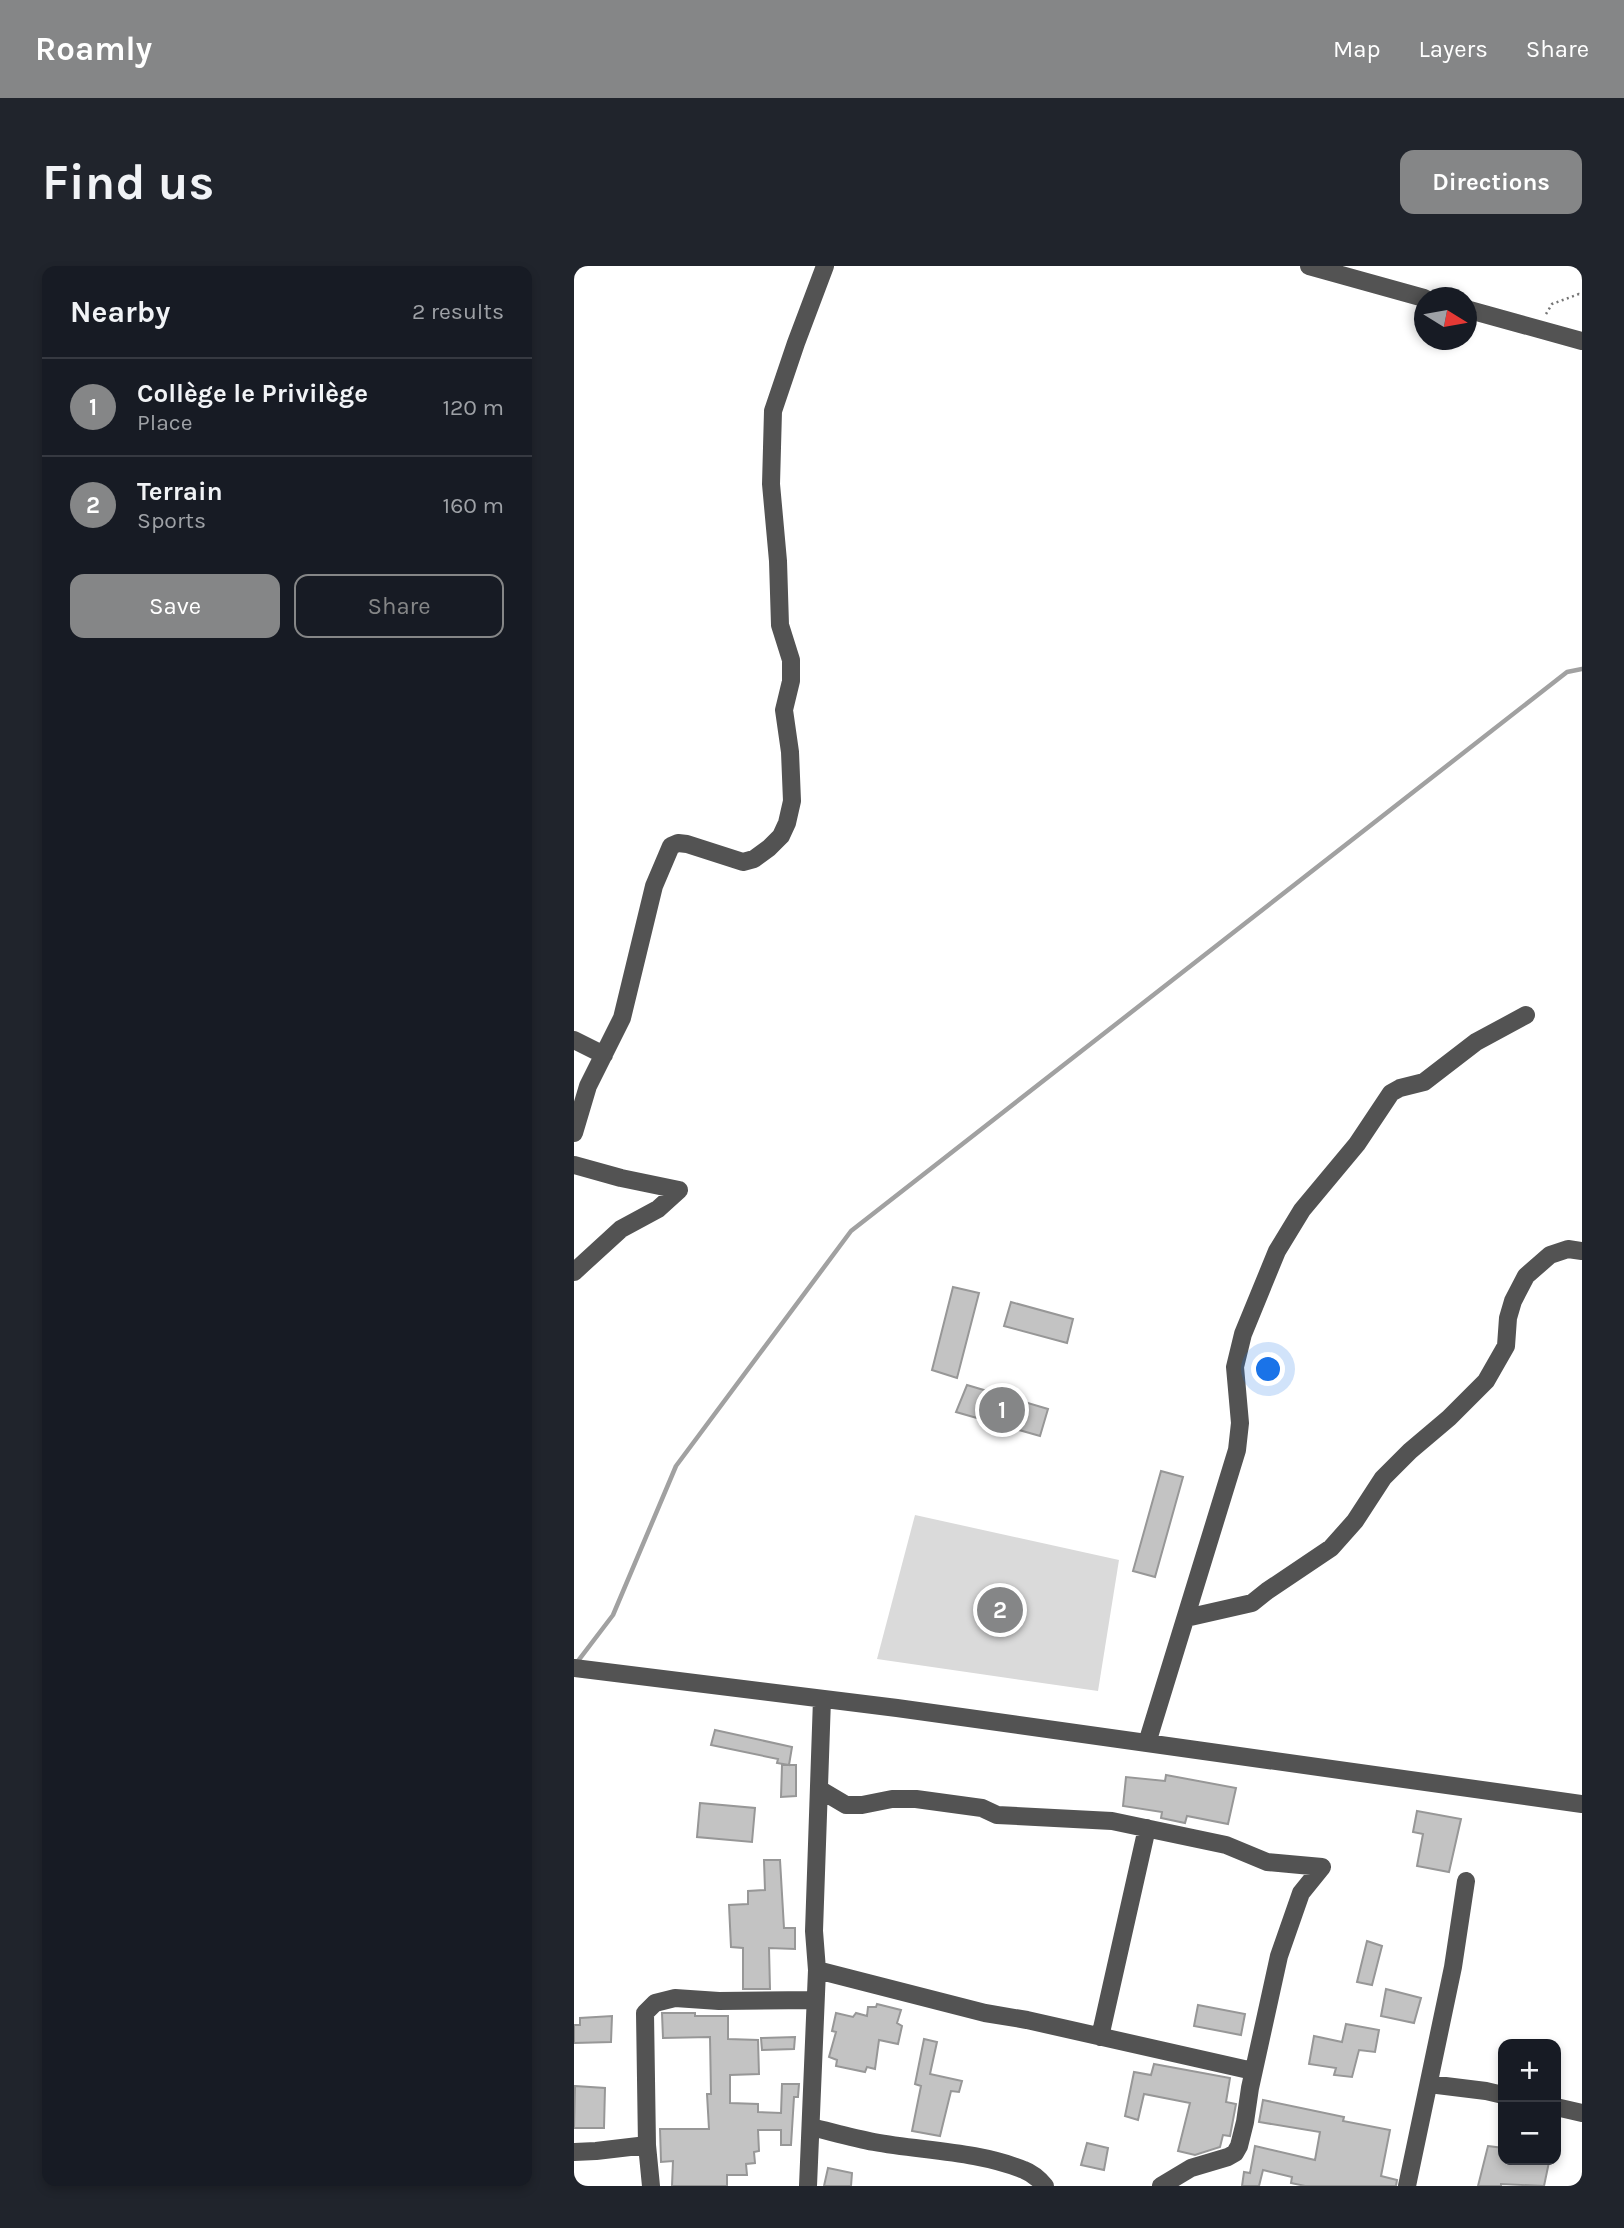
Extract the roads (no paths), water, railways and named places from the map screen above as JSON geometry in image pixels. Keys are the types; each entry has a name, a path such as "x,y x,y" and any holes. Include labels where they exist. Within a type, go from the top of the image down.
{"street":[{"path":"574,1133 588,1086 622,1018 654,886 671,846 678,843 687,844 743,862 754,859 769,848 781,836 787,823 792,801 790,752 784,710 791,681 791,660 780,625 771,484 773,411 825,266"},
{"path":"1309,266 1414,295"},
{"path":"1477,312 1582,341"},
{"path":"1147,1743 1237,1450 1240,1423 1236,1379 1238,1356 1248,1322 1277,1251 1302,1210 1357,1144 1391,1093 1424,1082 1476,1042 1526,1016"},
{"path":"574,1040 604,1055"},
{"path":"574,1165 679,1190 658,1209 621,1229 574,1272"},
{"path":"1186,1618 1251,1603 1331,1548 1355,1521 1383,1478 1486,1381 1506,1346 1508,1318 1513,1301 1526,1276 1550,1255 1568,1249 1582,1251"},
{"path":"574,1668 822,1699 1582,1804"},
{"path":"808,2186 817,1969 814,1931 822,1699"},
{"path":"820,1789 846,1805 916,1799 982,1808 997,1815 1098,1819 1226,1845 1266,1862 1322,1867 1301,1894 1279,1956 1241,2137 1235,2153 1191,2168 1161,2186"},
{"path":"1100,2036 1147,1828"},
{"path":"1407,2186 1453,1967 1466,1881"},
{"path":"817,1969 985,2013 1253,2071"},
{"path":"651,2186 647,2145 645,2013 655,2003 675,1998 719,2001 815,2000"},
{"path":"1429,2084 1498,2094"},
{"path":"1561,2108 1582,2113"},
{"path":"811,2127 873,2142 979,2158 1011,2166 1026,2170 1045,2186"},
{"path":"574,2152 647,2145"}],"waterway":[{"path":"575,1665 613,1615 676,1466 851,1231 1567,672 1582,669"}],"place":[{"name":"Collège le Privilège","path":"1002,1410"},
{"name":"Terrain","path":"1000,1610"}]}
